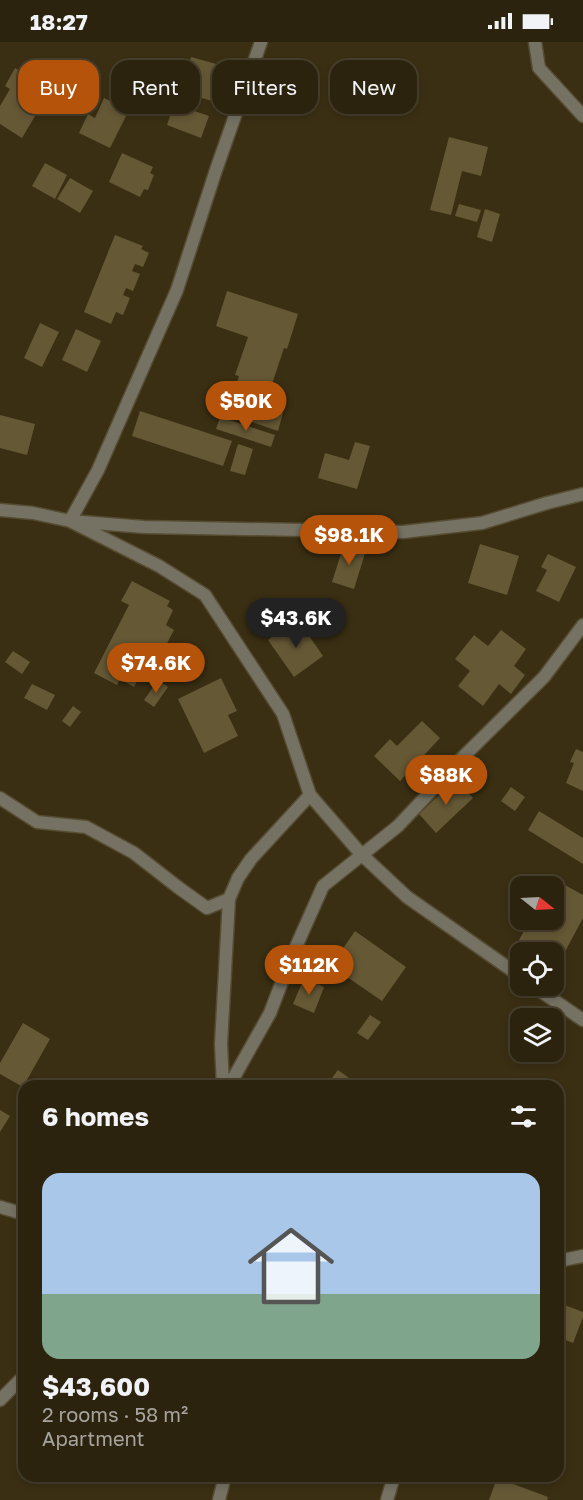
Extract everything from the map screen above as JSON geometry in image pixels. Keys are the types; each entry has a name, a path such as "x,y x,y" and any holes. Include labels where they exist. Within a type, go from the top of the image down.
{"street":[{"path":"70,521 98,470 177,290 261,42"},
{"path":"535,42 539,68 583,116"},
{"path":"0,510 33,513 70,521 144,527 403,532 482,523 583,494"},
{"path":"70,521 159,566 205,595 283,714 310,795 362,854 407,897 510,969"},
{"path":"232,1080 270,1013 291,958 323,886 398,826 464,756 544,677 583,625"},
{"path":"223,1080 221,1044 229,899 238,878 251,859 310,795"},
{"path":"0,798 37,822 86,827 134,853 207,908 229,899"},
{"path":"548,996 583,1020"},
{"path":"0,1207 18,1212"},
{"path":"564,1260 583,1256"},
{"path":"0,1400 18,1382"},
{"path":"219,1500 224,1482"},
{"path":"387,1500 392,1482"}],"building":[{"path":"191,57 212,63 212,101 200,98 200,60 190,60"},
{"path":"15,68 18,70 18,114 36,114 22,138 0,124 0,106 10,89 5,86"},
{"path":"104,98 111,101 111,114 127,114 110,148 79,133 88,114 95,118 99,114"},
{"path":"200,113 209,116 201,138 167,125 171,114"},
{"path":"449,137 488,147 481,176 462,171 451,215 430,210"},
{"path":"122,153 153,167 150,173 154,175 148,190 144,189 140,197 109,182"},
{"path":"45,163 67,175 55,199 32,186"},
{"path":"70,178 93,191 80,213 57,199"},
{"path":"459,204 481,210 477,222 455,216"},
{"path":"485,209 500,214 492,242 477,237"},
{"path":"115,235 143,246 141,249 149,253 143,267 135,264 132,271 140,274 133,291 126,288 123,295 130,298 123,315 116,312 111,324 84,312"},
{"path":"227,291 298,314 287,349 284,348 271,387 268,387 263,401 234,392 239,376 235,375 248,337 216,326"},
{"path":"40,323 59,332 42,367 24,358"},
{"path":"76,329 101,341 87,372 62,360"},
{"path":"221,393 283,413 278,431 216,410"},
{"path":"140,411 232,441 223,466 132,436"},
{"path":"0,415 35,424 27,455 0,448"},
{"path":"220,417 275,435 271,447 216,429"},
{"path":"355,442 370,446 357,489 318,478 325,453 349,460"},
{"path":"238,444 253,449 245,475 230,471"},
{"path":"344,544 366,550 354,589 332,582"},
{"path":"480,544 519,556 507,595 468,583"},
{"path":"548,554 576,567 559,602 536,591 547,570 541,567"},
{"path":"132,581 170,601 167,606 173,610 166,625 174,630 161,655 153,650 134,687 120,679 117,685 94,673 129,605 121,601"},
{"path":"301,624 323,656 294,677 268,640 285,627 289,632"},
{"path":"501,630 526,649 514,666 525,675 511,694 499,684 483,706 458,686 470,671 455,659 474,635 488,646"},
{"path":"13,651 30,662 22,674 5,662"},
{"path":"221,678 237,711 228,715 238,736 204,753 178,699"},
{"path":"158,680 168,687 154,707 144,700"},
{"path":"32,684 55,695 47,710 24,698"},
{"path":"73,706 81,712 70,727 62,721"},
{"path":"422,721 440,738 400,781 374,756 390,739 397,746"},
{"path":"576,749 583,752 583,791 566,783 574,763 570,762"},
{"path":"456,779 473,798 436,833 419,814"},
{"path":"511,787 525,797 515,811 501,801"},
{"path":"539,811 583,838 583,864 528,830"},
{"path":"564,885 583,895 583,918 564,954 564,942 523,942 519,940 524,930 564,930"},
{"path":"355,931 406,967 382,1001 331,966"},
{"path":"304,978 324,987 314,1013 293,1004"},
{"path":"370,1015 381,1022 368,1040 357,1033"},
{"path":"23,1023 50,1039 27,1080 18,1080 18,1084 0,1074 0,1063"},
{"path":"338,1070 352,1080 330,1080"},
{"path":"0,1110 10,1116 0,1132"},
{"path":"564,1305 583,1312 573,1343 564,1339"},
{"path":"496,1482 508,1482 548,1497 547,1500 489,1500"}]}
